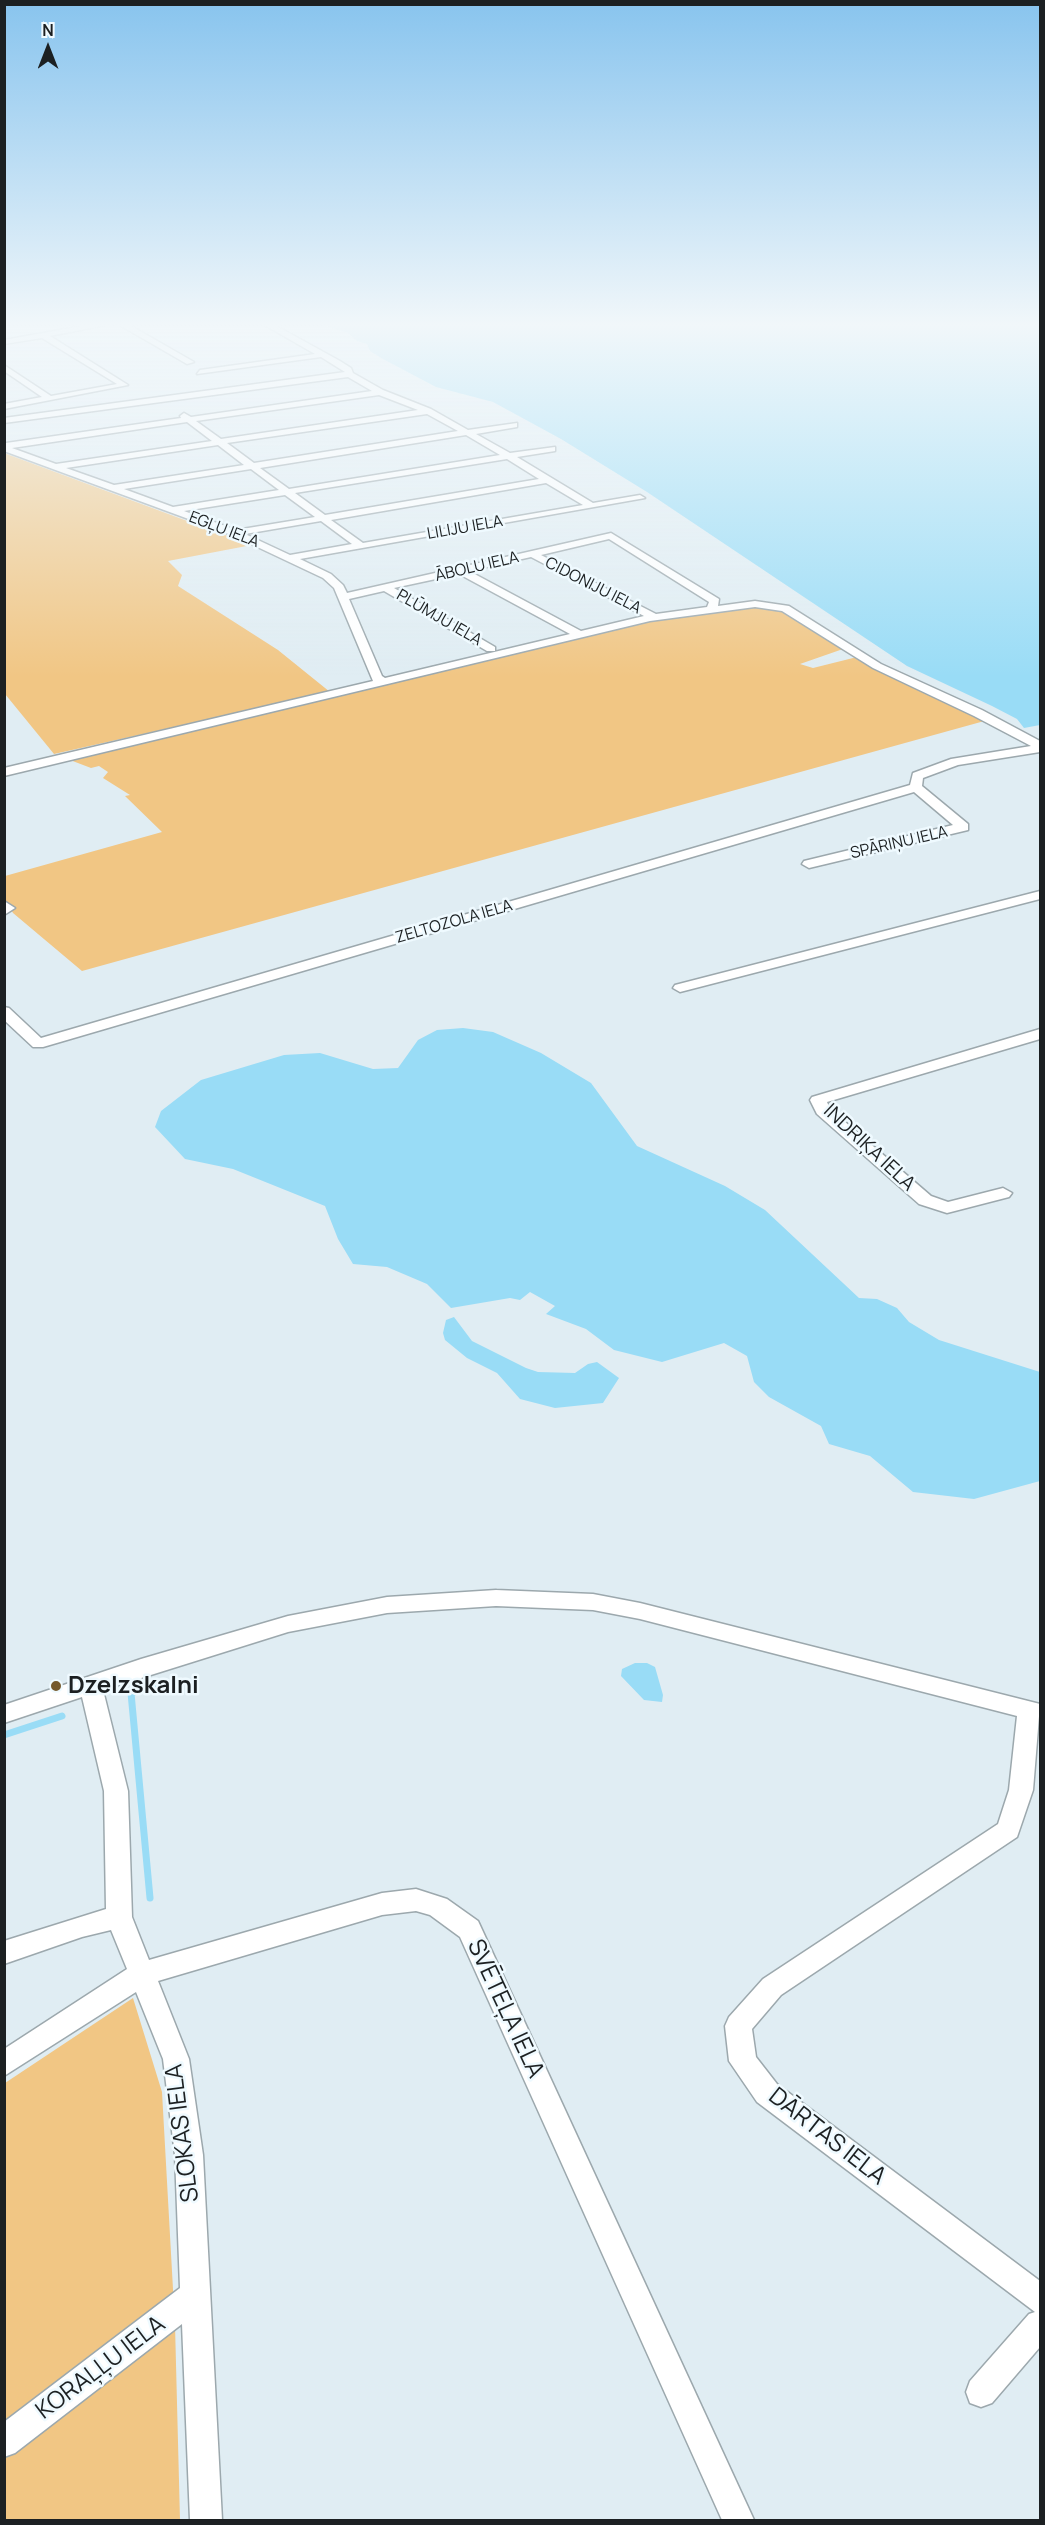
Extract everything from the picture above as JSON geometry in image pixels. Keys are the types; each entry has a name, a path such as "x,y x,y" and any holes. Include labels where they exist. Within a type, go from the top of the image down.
{"street":[{"path":"4,447 46,441"},
{"path":"56,466 227,441"},
{"path":"112,488 414,441"},
{"path":"479,441 591,506"},
{"path":"219,442 361,546"},
{"name":"EGĻU IELA","path":"4,447 235,533 333,580 343,597 377,678 382,681"},
{"path":"171,510 552,449"},
{"path":"235,533 548,480"},
{"name":"LILIJU IELA","path":"290,558 639,498"},
{"name":"ĀBOLU IELA","path":"343,597 611,536 715,601 711,609"},
{"name":"CIDONIJU IELA","path":"532,554 654,617"},
{"path":"461,571 580,635"},
{"name":"PLŪMJU IELA","path":"386,588 491,649"},
{"path":"4,772 654,617 755,604 778,606 877,666 978,713 1041,747"},
{"path":"916,786 917,776 955,762 1041,747"},
{"name":"SPĀRIŅU IELA","path":"809,864 963,827 916,786"},
{"name":"ZELTOZOLA IELA","path":"4,1011 38,1044 916,786"},
{"path":"680,988 1041,895"},
{"path":"4,905 8,908 4,911"},
{"name":"INDRIĶA IELA","path":"1003,1193 947,1208 925,1200 824,1111 818,1101 1041,1034"},
{"path":"4,1714 141,1668 288,1624 387,1605 496,1598 593,1602 640,1611 1035,1711"},
{"name":"SLOKAS IELA","path":"91,1686 116,1791 119,1917 176,2060 189,2155 206,2520"},
{"name":"DĀRTAS IELA","path":"1035,1711 1021,1790 1008,1830 772,1988 738,2026 743,2061 767,2094 1041,2299"},
{"name":"SVĒTEĻA IELA","path":"4,2064 141,1974 382,1904 416,1900 438,1906 469,1929 738,2520"},
{"path":"4,1953 82,1926 119,1917"},
{"name":"KORAĻĻU IELA","path":"4,2442 197,2294"},
{"path":"981,2392 1041,2325"}],"shaded area":[{"path":"4,453 252,545 168,561 182,575 178,586 278,650 330,692 54,754 5,694"},
{"path":"754,606 787,611 843,649 800,664 813,668 857,657 988,720 82,971 13,913 5,899 5,876 162,832 125,796 130,795 103,778 108,772 99,766 91,768 70,760 683,614"},
{"path":"133,1998 162,2092 175,2325 180,2520 5,2520 5,2083"}],"water":[{"path":"564,441 1040,441 1040,725 1024,728 1017,719 907,666 647,492"},
{"path":"463,1028 493,1032 541,1053 591,1083 637,1146 725,1186 765,1210 859,1298 877,1299 897,1308 909,1322 939,1340 1040,1372 1040,1481 974,1499 913,1492 870,1456 829,1444 821,1426 769,1397 754,1382 747,1356 724,1343 662,1362 614,1350 586,1329 546,1314 555,1306 530,1292 520,1300 510,1298 451,1308 427,1284 387,1267 353,1264 338,1239 325,1206 233,1169 185,1159 155,1127 161,1111 201,1080 284,1055 320,1053 373,1069 398,1068 418,1040 437,1030"},
{"path":"454,1317 472,1341 526,1368 538,1372 575,1373 588,1364 597,1362 619,1378 603,1403 555,1408 520,1399 497,1373 467,1358 445,1340 443,1333 446,1320"},
{"path":"635,1663 647,1663 655,1667 663,1695 662,1702 644,1700 621,1676 622,1669"}],"waterway":[{"path":"150,1898 131,1693 165,1683"},
{"path":"4,1735 62,1716"}],"place":[{"name":"Dzelzskalni","path":"56,1686"}]}
